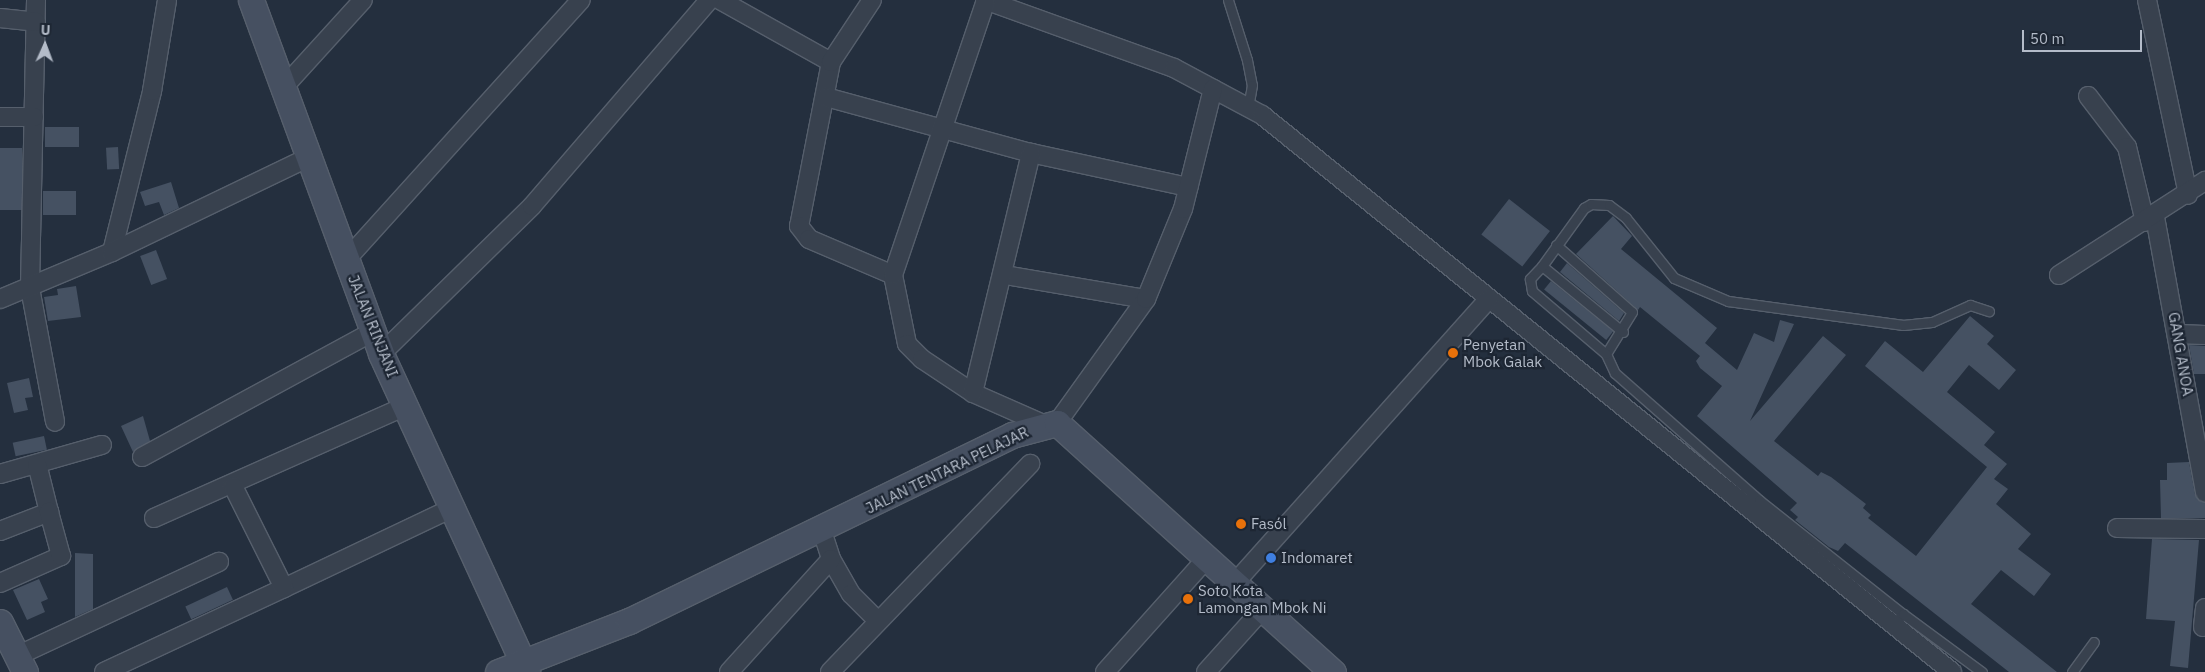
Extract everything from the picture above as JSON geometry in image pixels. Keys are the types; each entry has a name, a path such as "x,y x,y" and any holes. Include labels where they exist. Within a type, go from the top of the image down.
{"main road":[{"name":"JALAN RINJANI","path":"251,0 306,156 374,330 381,354 408,405 450,509 524,666"},
{"path":"1050,424 1206,559 1261,611 1333,672"},
{"name":"JALAN TENTARA PELAJAR","path":"498,672 524,666 629,621 822,531 1012,435 1050,424"},
{"path":"0,622 21,664"}],"street":[{"path":"36,0 30,288 55,422"},
{"path":"112,252 152,91 167,0"},
{"path":"282,89 363,0"},
{"path":"346,260 581,0"},
{"path":"381,354 532,206 709,0"},
{"path":"720,0 831,62"},
{"path":"872,0 831,62 826,97 798,212 799,226 809,240 893,275"},
{"path":"1213,89 1188,188 1146,300 1050,424 973,393 922,359 907,344 893,275 985,0 1174,68 1248,107 1307,147 1489,299 1898,619 1952,672"},
{"path":"2147,0 2188,195"},
{"path":"0,18 36,22"},
{"name":"GANG ANOA","path":"2088,96 2127,147 2150,220 2177,334 2205,492"},
{"path":"826,97 944,126 1031,153 1188,188"},
{"path":"0,117 34,117"},
{"path":"973,393 1005,276 1011,230 1031,153"},
{"path":"0,299 112,252 306,156"},
{"path":"2059,275 2150,220 2188,195 2205,181"},
{"path":"1005,276 1146,300"},
{"path":"1233,585 1489,299"},
{"path":"142,457 374,330"},
{"path":"2177,334 2205,336"},
{"path":"154,518 233,486 408,405"},
{"path":"0,474 102,445"},
{"path":"0,583 60,556 37,464"},
{"path":"830,672 876,619 954,546 1030,464"},
{"path":"233,486 284,588"},
{"path":"104,672 450,509"},
{"path":"0,531 49,512"},
{"path":"2117,528 2205,529"},
{"path":"822,531 831,559 858,604 876,619"},
{"path":"729,672 831,559"},
{"path":"1105,672 1206,559"},
{"path":"21,664 219,562"},
{"path":"2203,627 2205,608"},
{"path":"1206,672 1261,611"}],"lane":[{"path":"1228,0 1248,68 1248,107"},
{"path":"1982,672 1898,619 1751,494 1616,373 1606,354 1532,291 1530,280 1584,208 1609,205 1642,234 1674,278 1728,301 1903,325 1932,322 1970,305 1989,311"},
{"path":"1556,245 1630,309 1631,320 1606,354"},
{"path":"1542,266 1623,332"},
{"path":"2072,672 2094,642"}],"building":[{"path":"45,127 79,127 79,147 45,147"},
{"path":"118,147 119,169 107,170 106,148"},
{"path":"0,148 22,148 22,210 0,210"},
{"path":"171,182 179,208 164,215 159,202 145,206 140,192"},
{"path":"43,191 76,191 76,215 43,215"},
{"path":"1509,199 1550,231 1522,266 1481,234"},
{"path":"1613,216 1632,236 1621,249 1717,328 1705,343 1737,370 1754,333 1774,342 1780,320 1794,324 1750,421 1823,336 1846,355 1774,441 1818,476 1821,472 1831,477 1866,504 1863,508 1871,515 1868,518 1916,556 1987,467 1865,366 1885,341 1923,372 1970,316 1994,336 1987,344 2016,370 1999,390 1969,365 1947,392 1995,432 1984,445 2007,464 1994,479 2008,489 1996,504 2031,534 2018,549 2051,574 2034,596 2001,570 1971,604 2057,672 2009,672 1845,543 1838,551 1829,547 1795,520 1798,517 1790,510 1797,503 1697,416 1722,386 1700,368 1696,361 1700,356 1640,307 1638,310 1576,254"},
{"path":"156,250 167,279 151,285 140,256"},
{"path":"1567,263 1624,313 1619,321 1560,272"},
{"path":"1551,281 1613,331 1606,340 1544,290"},
{"path":"76,286 81,317 48,321 44,297 58,295 57,289"},
{"path":"2189,345 2205,346 2205,374 2194,374"},
{"path":"29,378 33,397 25,398 28,410 14,413 7,383"},
{"path":"143,416 150,441 133,452 121,426"},
{"path":"44,436 47,450 16,456 13,443"},
{"path":"2189,462 2195,494 2205,502 2205,518 2161,518 2160,480 2167,480 2167,463"},
{"path":"2152,539 2199,540 2188,668 2170,666 2175,621 2146,619"},
{"path":"75,553 93,554 93,609 75,617"},
{"path":"39,579 48,599 41,602 45,612 27,620 13,590"},
{"path":"227,587 233,600 191,619 185,606"}],"place":[{"name":"Penyetan Mbok Galak","path":"1453,353"},
{"name":"Fasól","path":"1241,524"},
{"name":"Indomaret","path":"1271,558"},
{"name":"Soto Kota Lamongan Mbok Ni","path":"1188,599"}]}
